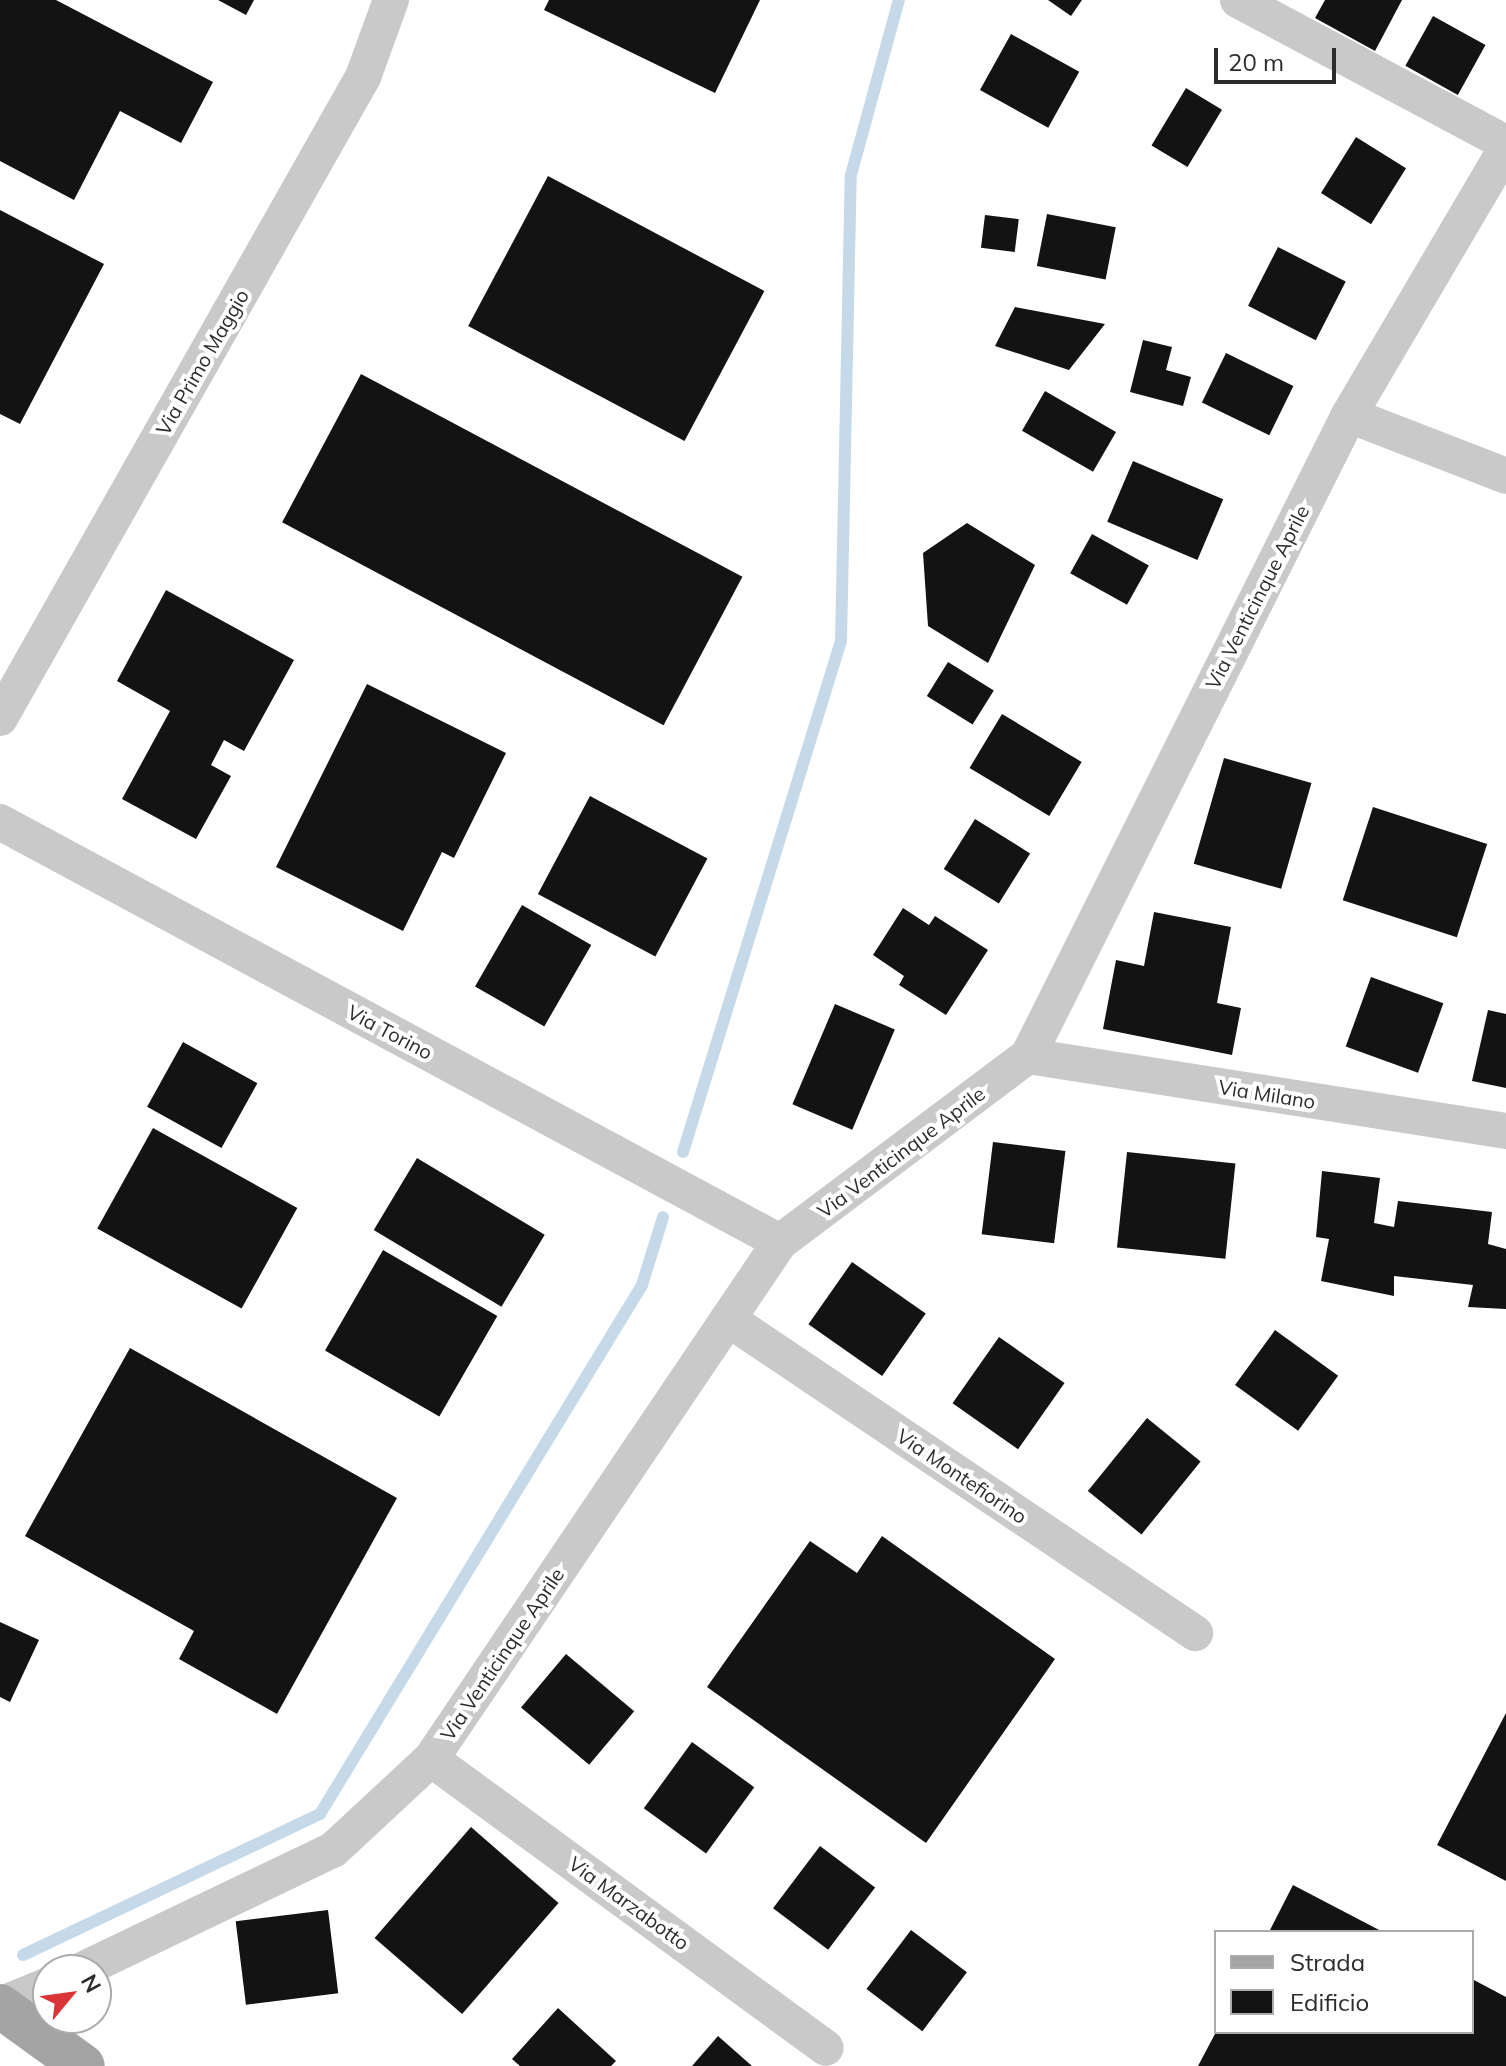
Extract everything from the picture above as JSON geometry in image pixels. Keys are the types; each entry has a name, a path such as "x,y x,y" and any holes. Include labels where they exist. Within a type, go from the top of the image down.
{"main road":[{"path":"0,2006 83,2066"}],"street":[{"name":"Via Primo Maggio","path":"0,718 363,77 391,0"},
{"path":"1238,0 1506,146"},
{"name":"Via Venticinque Aprile","path":"112,1956 333,1850 431,1759 780,1242 1028,1056 1349,415 1506,146"},
{"path":"1349,415 1506,476"},
{"name":"Via Torino","path":"0,822 780,1242"},
{"name":"Via Milano","path":"1028,1056 1506,1131"},
{"name":"Via Montefiorino","path":"728,1319 1195,1633"},
{"name":"Via Marzabotto","path":"431,1759 826,2048"},
{"path":"0,2006 32,1992"}],"building":[{"path":"0,0 56,0 213,82 181,143 120,111 74,200 0,161"},
{"path":"218,0 254,0 246,15"},
{"path":"549,0 760,0 715,93 544,10"},
{"path":"1048,0 1082,0 1071,16"},
{"path":"1325,0 1402,0 1375,51 1315,18"},
{"path":"1433,16 1485,45 1458,95 1405,66"},
{"path":"1011,34 1079,72 1048,128 980,90"},
{"path":"1186,88 1222,110 1187,167 1151,145"},
{"path":"1356,137 1406,168 1371,224 1321,193"},
{"path":"548,176 764,291 685,441 468,326"},
{"path":"0,210 104,264 20,424 0,414"},
{"path":"1047,214 1116,227 1106,279 1037,266"},
{"path":"985,215 1019,219 1015,252 981,248"},
{"path":"1278,247 1346,282 1316,340 1248,306"},
{"path":"1015,307 1105,324 1069,370 995,346"},
{"path":"1143,340 1172,347 1166,370 1191,377 1183,406 1130,392"},
{"path":"1226,353 1293,386 1269,435 1202,402"},
{"path":"361,374 742,577 664,725 282,522"},
{"path":"1045,391 1116,432 1093,472 1022,431"},
{"path":"1133,461 1223,499 1197,560 1107,522"},
{"path":"967,523 1035,565 988,663 928,626 923,553"},
{"path":"1092,534 1149,566 1127,605 1070,573"},
{"path":"166,590 294,660 244,751 224,740 211,765 231,776 196,839 122,799 170,711 117,681"},
{"path":"948,662 994,691 973,725 927,696"},
{"path":"367,684 506,753 454,858 442,852 403,931 276,867"},
{"path":"1002,714 1082,762 1049,816 970,768"},
{"path":"1224,758 1311,783 1281,889 1194,864"},
{"path":"590,796 707,858 655,956 538,894"},
{"path":"1373,807 1487,844 1457,937 1343,900"},
{"path":"975,819 1030,853 999,903 944,869"},
{"path":"522,905 591,945 544,1026 475,986"},
{"path":"903,908 929,925 935,916 988,950 946,1015 899,985 904,976 873,955"},
{"path":"1154,912 1231,927 1217,1003 1241,1008 1232,1055 1103,1029 1116,960 1144,966"},
{"path":"1371,977 1443,1003 1418,1073 1346,1047"},
{"path":"835,1004 895,1029 852,1130 792,1104"},
{"path":"1488,1010 1506,1014 1506,1088 1472,1081"},
{"path":"183,1042 257,1083 221,1148 147,1107"},
{"path":"153,1128 297,1208 242,1309 97,1229"},
{"path":"993,1142 1065,1151 1054,1243 982,1234"},
{"path":"1127,1152 1235,1163 1225,1259 1117,1247"},
{"path":"417,1158 545,1235 501,1307 374,1230"},
{"path":"1322,1171 1380,1178 1374,1223 1394,1227 1398,1201 1492,1212 1488,1244 1506,1249 1506,1309 1468,1307 1473,1285 1394,1276 1394,1296 1321,1281 1329,1239 1316,1237"},
{"path":"383,1250 497,1316 439,1416 325,1350"},
{"path":"852,1262 926,1314 882,1376 808,1324"},
{"path":"1275,1330 1338,1376 1298,1431 1235,1385"},
{"path":"999,1337 1065,1383 1018,1449 953,1403"},
{"path":"130,1348 397,1498 277,1714 179,1659 194,1631 25,1536"},
{"path":"1147,1418 1201,1461 1141,1534 1088,1491"},
{"path":"882,1536 1055,1659 926,1843 707,1687 810,1541 857,1573"},
{"path":"0,1622 39,1640 10,1702 0,1697"},
{"path":"566,1654 634,1711 589,1765 521,1708"},
{"path":"1506,1713 1506,1881 1437,1845"},
{"path":"692,1742 754,1787 706,1854 644,1808"},
{"path":"471,1827 559,1903 462,2014 375,1938"},
{"path":"820,1846 875,1888 828,1950 773,1908"},
{"path":"1293,1885 1379,1930 1270,1930"},
{"path":"328,1910 338,1993 246,2005 236,1921"},
{"path":"911,1930 967,1972 922,2031 866,1989"},
{"path":"1474,1980 1506,1997 1506,2066 1198,2066 1215,2034 1474,2034"},
{"path":"558,2008 616,2061 611,2066 520,2066 512,2059"},
{"path":"718,2036 752,2066 692,2066"}],"waterway":[{"path":"683,1152 841,641 851,175 899,0"},
{"path":"23,1955 320,1814 642,1285 663,1217"}]}
